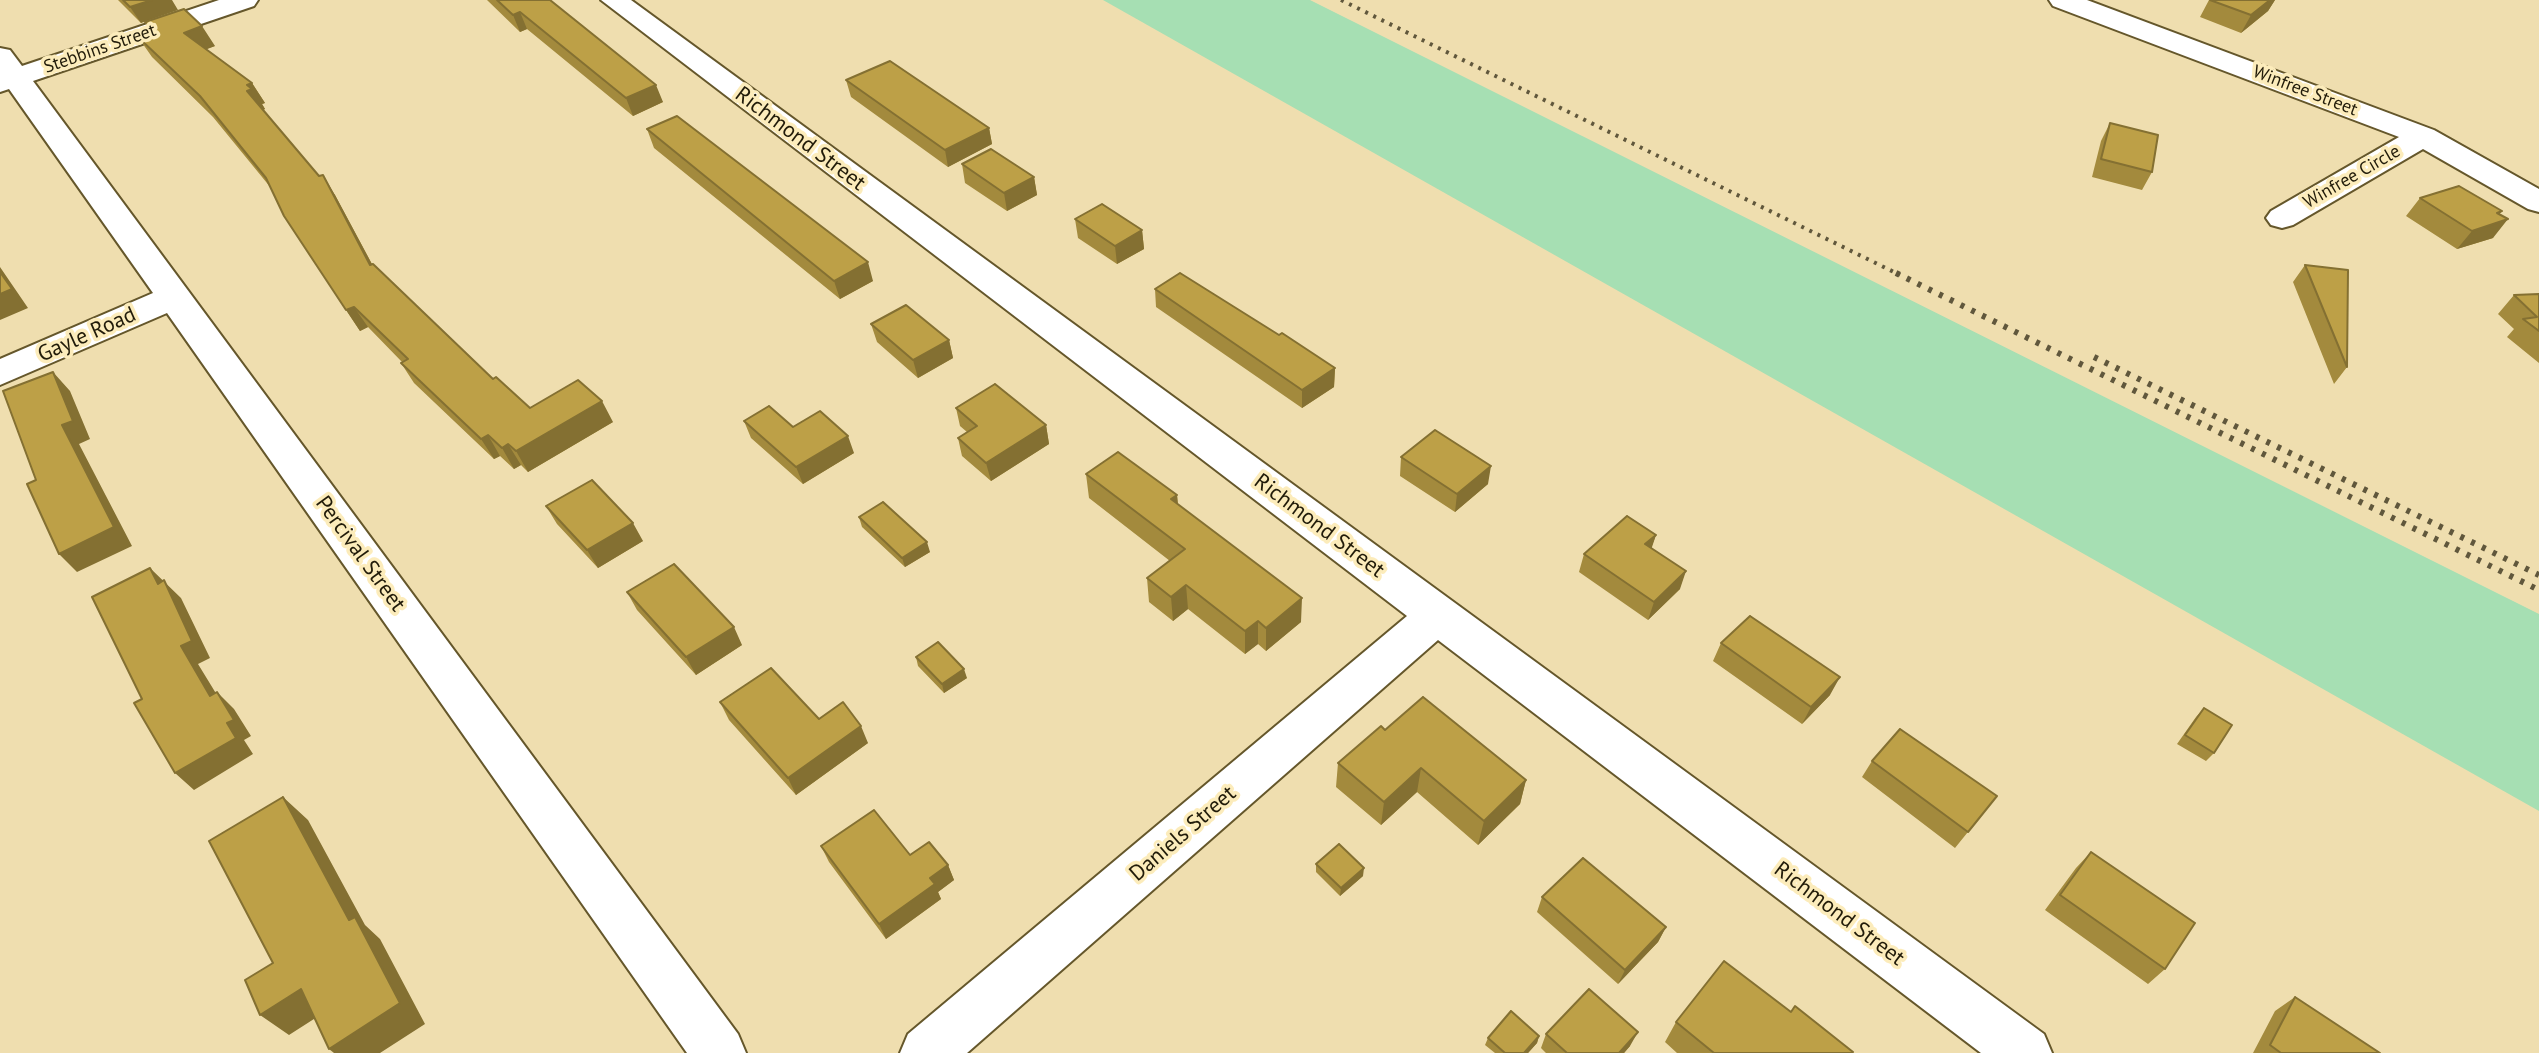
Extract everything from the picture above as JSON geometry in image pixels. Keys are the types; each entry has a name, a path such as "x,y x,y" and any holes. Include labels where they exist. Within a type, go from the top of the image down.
{"street":[{"name":"Stebbins Street","path":"5,72 245,0"},
{"name":"Richmond Street","path":"614,0 2025,1053"},
{"name":"Winfree Street","path":"2079,2 2423,136 2539,202"},
{"name":"Percival Street","path":"5,72 174,297 719,1053"},
{"name":"Winfree Circle","path":"2282,218 2423,136"},
{"name":"Gayle Road","path":"0,373 174,297"},
{"name":"Daniels Street","path":"927,1053 1438,615"}],"green space":[{"path":"1103,0 1310,0 2539,614 2539,811"}],"building":[{"path":"123,0 152,0 130,7"},
{"path":"497,0 550,0 656,85 626,98 520,12 513,15"},
{"path":"2210,0 2270,0 2251,15"},
{"path":"184,9 202,26 184,33 252,83 247,85 252,89 247,91 319,176 323,175 370,265 373,264 493,379 496,377 530,408 578,380 602,401 516,451 508,444 502,448 488,435 481,439 401,363 408,359 354,307 346,310 284,216 266,178 200,96 138,37 155,31 145,22"},
{"path":"890,61 989,128 945,150 846,80"},
{"path":"677,116 868,262 834,281 647,129"},
{"path":"2110,123 2158,135 2152,172 2101,159"},
{"path":"991,149 1034,177 1004,193 962,164"},
{"path":"2459,186 2502,211 2497,213 2508,219 2472,231 2420,198"},
{"path":"1102,204 1142,230 1115,246 1075,219"},
{"path":"2305,265 2348,270 2347,367"},
{"path":"0,272 12,289 0,294"},
{"path":"1180,273 1335,368 1302,390 1155,289"},
{"path":"2539,294 2539,331 2523,319 2537,317 2514,295"},
{"path":"906,305 949,340 913,360 871,324"},
{"path":"53,372 73,421 62,425 114,527 59,554 27,484 36,480 3,391"},
{"path":"995,384 1046,425 986,463 958,438 977,426 956,408"},
{"path":"769,406 793,427 820,411 848,436 796,467 744,421"},
{"path":"1435,430 1491,466 1457,494 1401,457"},
{"path":"1118,452 1177,495 1171,499 1302,598 1266,628 1258,621 1245,631 1186,585 1171,597 1147,578 1185,549 1086,474"},
{"path":"592,480 633,523 587,550 546,506"},
{"path":"883,502 927,542 902,558 859,517"},
{"path":"1627,516 1656,535 1645,544 1686,571 1654,602 1584,554"},
{"path":"674,564 734,627 686,657 627,592"},
{"path":"150,568 158,584 164,580 192,641 181,646 210,696 217,692 234,720 227,723 236,738 175,773 134,703 142,699 92,597"},
{"path":"1750,616 1840,677 1811,707 1721,643"},
{"path":"938,642 964,669 942,684 916,657"},
{"path":"771,668 819,719 843,702 861,726 788,778 720,702"},
{"path":"1423,697 1526,780 1484,821 1421,768 1384,802 1338,763 1381,726 1385,730"},
{"path":"2204,708 2232,725 2214,753 2185,735"},
{"path":"1900,729 1997,796 1968,832 1872,761"},
{"path":"283,797 349,920 355,917 400,1003 329,1049 301,989 260,1015 245,980 273,963 209,841"},
{"path":"874,810 910,855 929,842 948,865 930,878 935,884 879,924 821,846"},
{"path":"1339,844 1364,868 1341,888 1316,864"},
{"path":"2091,852 2195,923 2165,969 2060,895"},
{"path":"1583,858 1666,927 1625,970 1542,897"},
{"path":"1724,961 1791,1012 1795,1006 1853,1052 1714,1053 1676,1022"},
{"path":"1589,989 1638,1032 1619,1053 1567,1053 1546,1034"},
{"path":"2295,997 2380,1053 2281,1053 2270,1045"},
{"path":"1511,1011 1539,1036 1524,1053 1505,1053 1488,1038"}],"railway":[{"path":"1341,0 1900,275"},
{"path":"1896,273 2539,590"},
{"path":"2094,357 2539,575"}]}
